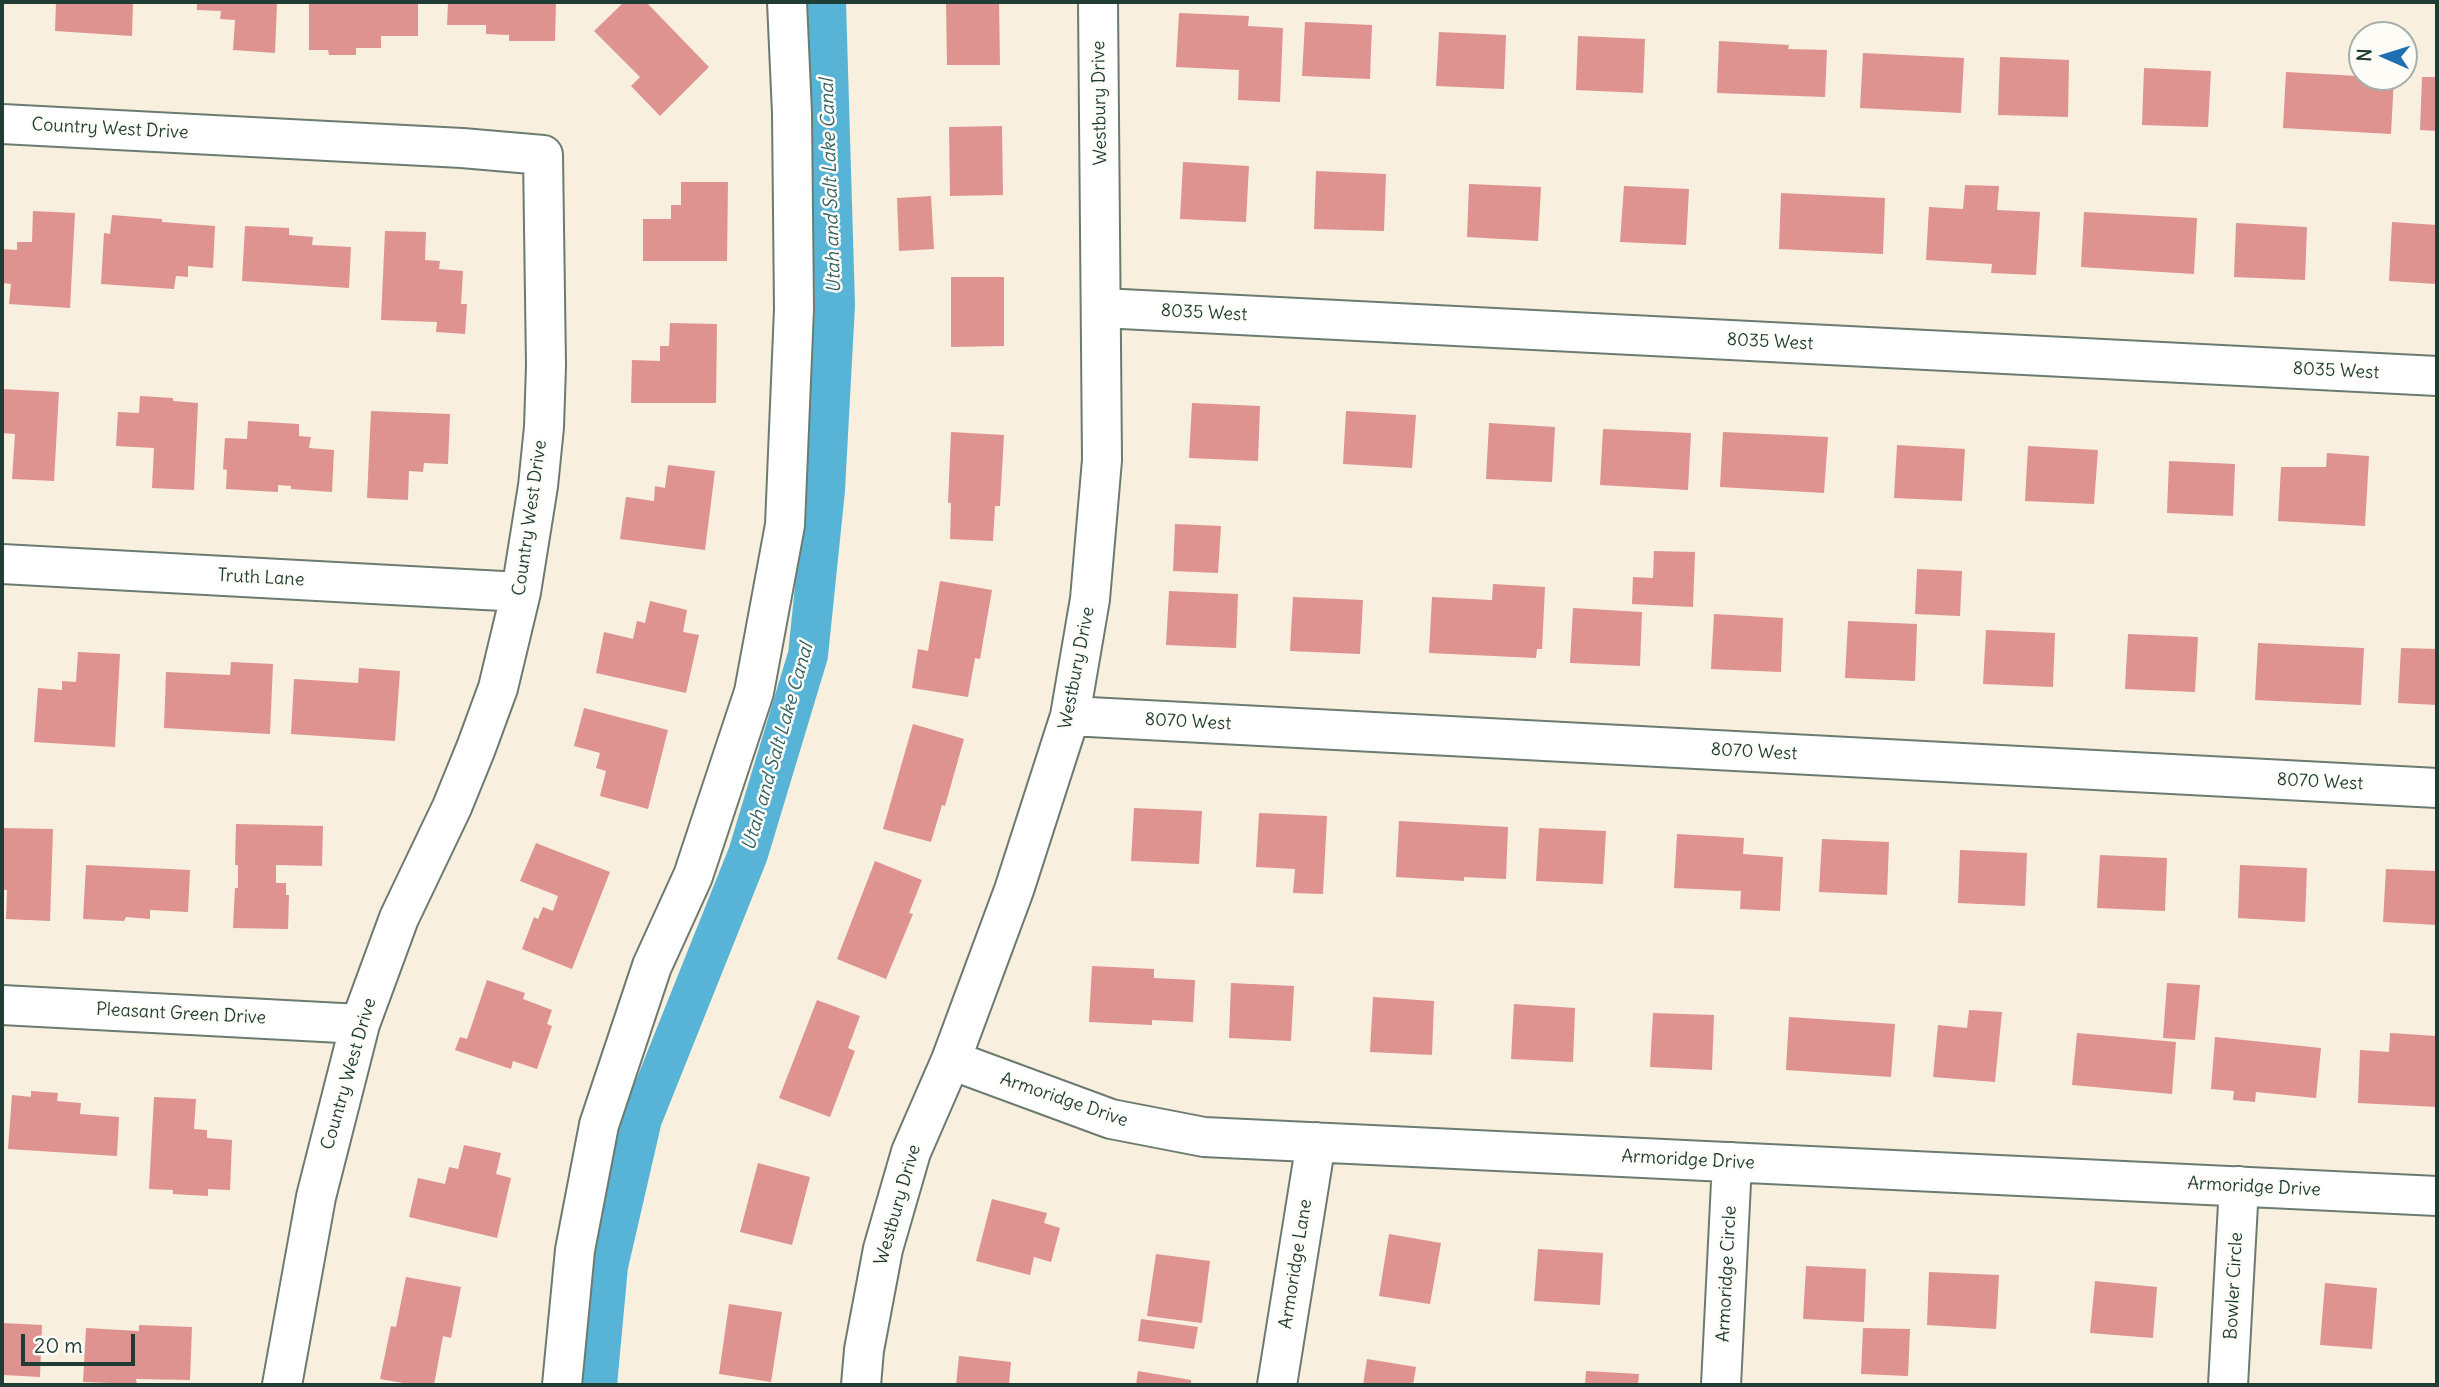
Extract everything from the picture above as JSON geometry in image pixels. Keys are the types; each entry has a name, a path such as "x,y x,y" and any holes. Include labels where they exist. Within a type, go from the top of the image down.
{"street":[{"path":"562,1385 575,1250 599,1125 652,966 692,876 754,692 785,525 794,309 792,113 787,2"},
{"name":"Westbury Drive","path":"861,1385 864,1350 883,1250 911,1152 951,1060 1014,890 1070,716 1090,599 1102,460 1098,2"},
{"name":"Country West Drive","path":"2,124 462,148 542,155 546,353 544,427 538,486 521,592 498,688 476,748 452,807 399,918 360,1024 316,1197 282,1385"},
{"name":"8035 West","path":"1102,308 2437,376"},
{"name":"Truth Lane","path":"2,564 521,592"},
{"name":"8070 West","path":"1070,716 2437,788"},
{"name":"Pleasant Green Drive","path":"2,1005 360,1024"},
{"name":"Armoridge Drive","path":"951,1060 1111,1119 1204,1137 2437,1196"},
{"name":"Armoridge Lane","path":"1276,1385 1316,1142"},
{"name":"Armoridge Circle","path":"1721,1385 1732,1162"},
{"name":"Bowler Circle","path":"2228,1385 2239,1186"}],"building":[{"path":"56,2 133,2 132,36 55,31"},
{"path":"197,2 277,2 275,53 233,50 235,20 220,19 221,11 197,10"},
{"path":"309,2 418,2 418,36 381,36 381,48 356,48 356,55 329,55 328,50 309,50"},
{"path":"448,2 556,2 555,41 509,41 509,35 486,34 486,25 447,25"},
{"path":"624,2 646,2 709,67 660,116 631,86 640,77 594,31"},
{"path":"946,2 999,2 1000,65 947,65"},
{"path":"1179,13 1249,16 1248,26 1283,28 1280,102 1238,100 1239,70 1176,67"},
{"path":"1305,22 1372,25 1370,79 1302,76"},
{"path":"1439,32 1506,35 1504,89 1436,86"},
{"path":"1578,36 1645,39 1643,93 1576,90"},
{"path":"1719,41 1789,45 1788,49 1827,50 1825,97 1717,93"},
{"path":"1863,53 1964,58 1961,113 1860,108"},
{"path":"2000,57 2069,60 2068,117 1998,115"},
{"path":"2144,68 2211,71 2208,127 2142,125"},
{"path":"2286,72 2348,75 2348,91 2393,91 2391,134 2283,128"},
{"path":"2422,77 2437,77 2437,131 2420,130"},
{"path":"1002,126 1003,195 950,196 949,127"},
{"path":"1183,162 1249,166 1246,222 1180,219"},
{"path":"1316,171 1386,174 1384,231 1314,229"},
{"path":"681,182 728,182 727,261 643,261 643,219 671,219 671,205 681,205"},
{"path":"1469,184 1541,187 1538,241 1467,237"},
{"path":"1965,185 1999,186 1997,210 2040,212 2036,275 1991,273 1992,264 1926,260 1929,207 1963,209"},
{"path":"1624,186 1689,189 1686,245 1620,242"},
{"path":"1781,193 1885,198 1883,254 1779,249"},
{"path":"931,196 934,249 899,251 897,198"},
{"path":"33,211 75,213 70,308 9,304 11,284 2,283 2,249 17,250 17,242 32,242"},
{"path":"2084,212 2197,218 2194,274 2081,267"},
{"path":"112,215 215,226 213,268 188,266 188,277 176,276 174,289 101,284 104,233 110,234"},
{"path":"2392,222 2437,225 2437,284 2389,281"},
{"path":"2236,223 2307,227 2305,280 2234,277"},
{"path":"245,226 289,228 289,235 313,237 312,245 351,247 349,288 242,281"},
{"path":"385,231 426,232 425,260 440,261 439,269 463,271 461,304 467,304 465,334 436,332 437,322 381,320"},
{"path":"951,277 1004,277 1004,346 951,347"},
{"path":"670,323 717,324 716,403 631,403 632,360 660,361 660,346 669,346"},
{"path":"2,389 59,392 54,481 12,479 15,434 2,433"},
{"path":"140,396 198,403 194,490 152,488 154,448 116,446 118,412 139,413"},
{"path":"1192,403 1260,406 1258,461 1189,458"},
{"path":"371,411 450,414 448,464 424,463 423,472 409,471 408,500 367,498"},
{"path":"1346,411 1416,415 1412,468 1343,464"},
{"path":"248,421 299,424 299,436 311,437 309,448 334,450 332,492 291,489 291,486 278,485 278,492 226,489 227,470 223,469 225,438 247,439"},
{"path":"1489,423 1555,427 1552,482 1486,479"},
{"path":"1603,429 1691,433 1688,490 1600,485"},
{"path":"951,432 1004,435 1000,506 995,506 993,541 950,539 951,503 948,503"},
{"path":"1723,432 1828,437 1824,493 1720,487"},
{"path":"1897,445 1965,449 1962,501 1894,498"},
{"path":"2028,446 2098,450 2094,504 2025,501"},
{"path":"2327,453 2369,456 2365,526 2278,521 2281,467 2326,467"},
{"path":"2169,461 2235,464 2233,516 2167,513"},
{"path":"668,465 715,471 705,550 620,539 626,497 654,501 655,486 665,488"},
{"path":"1175,524 1221,526 1218,573 1173,571"},
{"path":"1654,551 1695,552 1693,607 1632,604 1633,577 1653,578"},
{"path":"1917,569 1962,571 1960,616 1915,614"},
{"path":"940,581 992,590 980,659 975,658 968,697 912,688 918,649 928,651"},
{"path":"1493,584 1545,587 1542,649 1537,649 1536,658 1429,653 1432,597 1492,600"},
{"path":"1169,591 1238,594 1236,648 1166,645"},
{"path":"1293,597 1363,600 1360,654 1290,651"},
{"path":"650,601 687,610 683,632 699,635 686,693 596,673 604,632 633,639 637,621 645,623"},
{"path":"1573,608 1642,612 1640,666 1570,663"},
{"path":"1714,614 1783,618 1781,672 1711,669"},
{"path":"1848,621 1917,624 1915,681 1845,678"},
{"path":"1986,630 2055,633 2053,687 1983,684"},
{"path":"2128,634 2198,637 2195,692 2125,689"},
{"path":"2258,643 2364,648 2361,705 2255,700"},
{"path":"2401,648 2437,649 2437,705 2398,703"},
{"path":"78,652 120,654 115,747 34,742 38,688 62,690 62,681 76,682"},
{"path":"231,662 273,664 270,734 164,728 166,672 230,675"},
{"path":"359,668 400,671 395,741 291,734 294,679 358,683"},
{"path":"584,708 668,730 648,809 600,796 606,771 596,768 600,753 574,746"},
{"path":"913,724 964,739 945,806 942,805 931,842 883,829"},
{"path":"1134,808 1202,811 1199,864 1131,861"},
{"path":"1259,813 1327,816 1323,894 1293,893 1295,869 1256,867"},
{"path":"1399,821 1508,827 1506,879 1464,877 1464,881 1396,877"},
{"path":"236,824 323,826 322,866 276,865 276,883 286,883 286,895 289,895 288,929 233,928 235,888 238,888 238,865 235,865"},
{"path":"2,828 53,829 50,921 6,919 7,890 2,890"},
{"path":"1539,828 1606,831 1603,884 1536,881"},
{"path":"1677,834 1744,838 1743,854 1783,857 1780,911 1740,909 1741,891 1674,888"},
{"path":"1822,839 1889,842 1887,895 1819,892"},
{"path":"536,843 610,872 572,969 522,949 534,917 538,919 543,907 553,911 558,896 520,881"},
{"path":"1960,850 2027,853 2025,906 1958,903"},
{"path":"2100,855 2167,858 2165,911 2097,908"},
{"path":"875,861 922,880 909,913 913,914 886,979 837,959"},
{"path":"86,865 190,870 188,912 150,910 150,919 126,917 124,921 83,919"},
{"path":"2240,865 2307,868 2305,922 2238,918"},
{"path":"2386,869 2437,871 2437,925 2383,922"},
{"path":"1092,966 1154,969 1154,978 1195,980 1193,1022 1152,1020 1152,1025 1089,1022"},
{"path":"487,980 525,993 523,999 552,1010 547,1024 552,1026 537,1069 513,1061 511,1069 455,1050 460,1037 467,1039"},
{"path":"1231,983 1294,986 1291,1041 1229,1038"},
{"path":"2167,983 2200,985 2195,1040 2163,1038"},
{"path":"1373,997 1434,1001 1432,1055 1370,1052"},
{"path":"817,1000 860,1016 848,1048 855,1051 830,1117 779,1098"},
{"path":"1514,1004 1575,1008 1573,1062 1511,1059"},
{"path":"1969,1010 2002,1012 1995,1082 1933,1077 1938,1025 1967,1028"},
{"path":"1653,1013 1714,1015 1712,1070 1650,1067"},
{"path":"1789,1017 1895,1024 1891,1077 1786,1070"},
{"path":"2077,1033 2176,1042 2172,1094 2072,1085"},
{"path":"2390,1033 2437,1036 2437,1107 2358,1103 2360,1050 2389,1052"},
{"path":"2215,1037 2321,1048 2316,1098 2256,1092 2255,1102 2233,1100 2234,1091 2211,1089"},
{"path":"31,1091 58,1093 57,1101 81,1103 80,1114 119,1117 117,1156 8,1149 12,1095 31,1097"},
{"path":"154,1097 196,1099 194,1129 207,1130 207,1138 232,1140 230,1190 208,1189 208,1196 173,1194 173,1190 149,1189"},
{"path":"464,1145 501,1153 496,1174 511,1178 497,1238 409,1217 418,1178 445,1184 449,1167 458,1169"},
{"path":"758,1163 810,1177 792,1245 740,1232"},
{"path":"992,1199 1047,1213 1044,1223 1060,1228 1051,1262 1034,1257 1030,1275 976,1261"},
{"path":"1389,1234 1441,1243 1430,1304 1379,1296"},
{"path":"1538,1249 1603,1253 1600,1305 1534,1301"},
{"path":"1156,1254 1210,1261 1202,1323 1147,1316"},
{"path":"1806,1266 1866,1269 1864,1322 1803,1319"},
{"path":"1929,1272 1999,1275 1996,1329 1927,1325"},
{"path":"406,1277 461,1287 451,1338 443,1336 434,1385 380,1379 391,1326 396,1327"},
{"path":"2095,1281 2157,1287 2153,1338 2090,1333"},
{"path":"2325,1283 2377,1288 2372,1349 2320,1345"},
{"path":"729,1304 782,1312 771,1382 719,1374"},
{"path":"1141,1319 1198,1327 1194,1349 1138,1341"},
{"path":"2,1323 42,1325 40,1377 4,1375"},
{"path":"139,1325 192,1327 190,1380 136,1379 137,1384 83,1382 86,1328 139,1331"},
{"path":"1863,1328 1910,1329 1908,1376 1861,1374"},
{"path":"959,1356 1011,1362 1009,1385 956,1385"},
{"path":"1367,1359 1416,1367 1413,1385 1363,1385"},
{"path":"1138,1371 1191,1380 1191,1385 1136,1385"},
{"path":"1586,1371 1639,1374 1638,1385 1585,1385"}],"waterway":[{"name":"Utah and Salt Lake Canal","path":"597,1385 608,1266 642,1119 748,854 808,655 825,490 835,305 826,2"}]}
